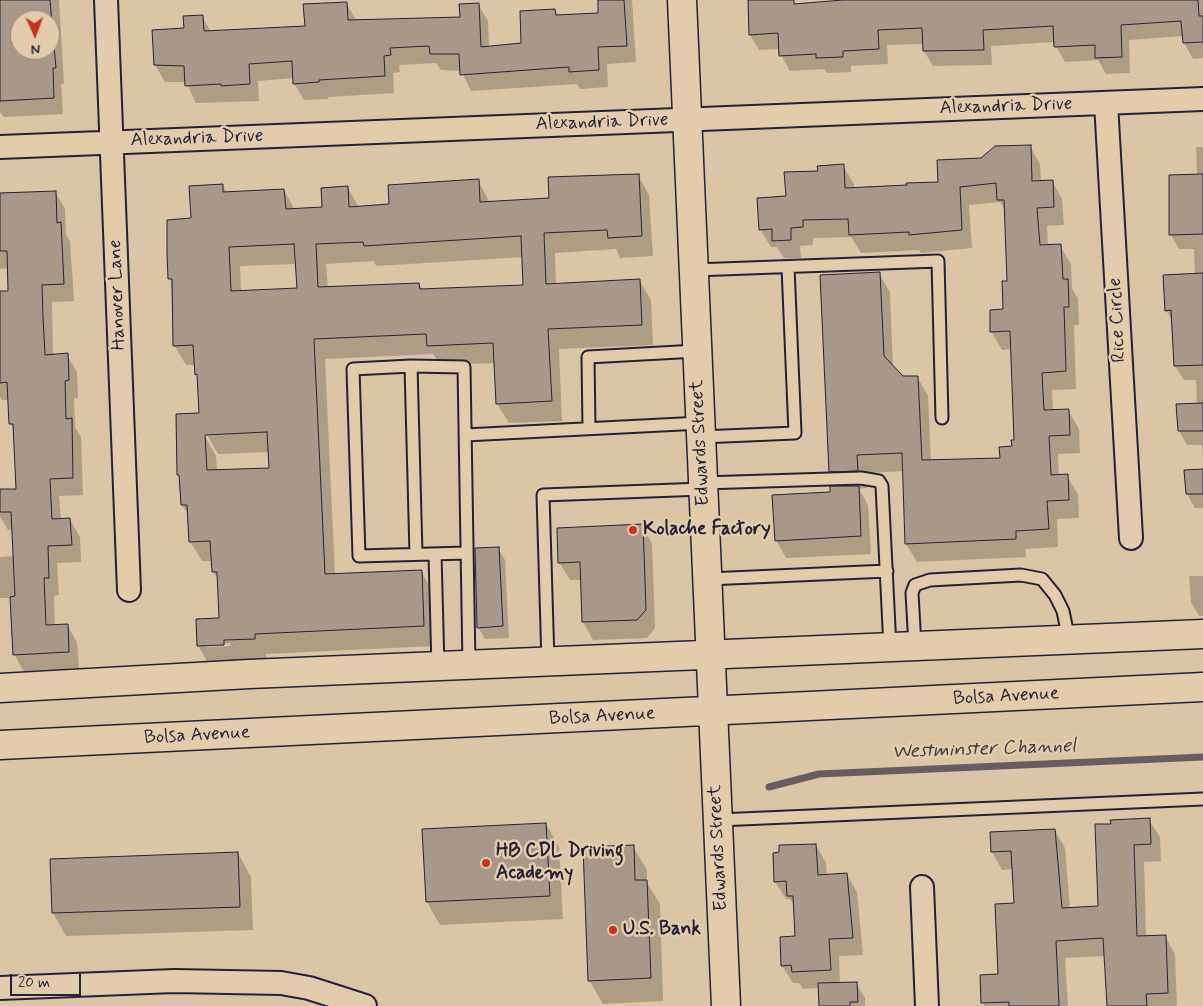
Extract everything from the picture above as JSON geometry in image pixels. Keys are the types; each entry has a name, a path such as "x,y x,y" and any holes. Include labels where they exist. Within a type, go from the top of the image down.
{"main road":[{"name":"Edwards Street","path":"682,0 726,1006"},
{"path":"0,688 1203,634"},
{"name":"Bolsa Avenue","path":"0,744 1203,687"}],"street":[{"name":"Hanover Lane","path":"106,0 129,590"},
{"name":"Alexandria Drive","path":"0,147 1203,99"},
{"name":"Rice Circle","path":"1106,103 1131,538"},
{"path":"922,887 927,1006"},
{"path":"0,988 174,981 281,983 309,988 365,1006"}],"lane":[{"path":"694,270 938,260 942,418"},
{"path":"465,435 590,428 795,433 788,266"},
{"path":"590,428 588,357 697,351"},
{"path":"411,366 416,554"},
{"path":"467,553 359,556 353,369 411,366 464,367 469,666"},
{"path":"548,662 543,496 703,486 876,479 882,486 887,571 902,647"},
{"path":"435,554 438,667"},
{"path":"708,579 887,571"},
{"path":"902,647 915,585 930,580 1021,575 1042,579 1056,595 1063,611 1069,640"},
{"path":"718,820 1203,799"}],"building":[{"path":"0,0 50,0 51,10 10,10 10,60 55,60 56,68 53,68 54,98 0,101"},
{"path":"598,0 624,0 627,46 598,47 599,70 569,72 569,67 460,75 459,54 430,54 429,46 390,48 391,55 384,56 385,76 319,80 319,82 293,84 292,61 249,64 250,84 221,86 221,84 185,86 184,66 154,65 152,30 184,28 183,16 203,15 204,31 305,26 303,4 347,2 348,20 460,17 459,4 479,3 481,47 521,43 520,11 555,9 556,15 598,13"},
{"path":"748,0 794,0 794,4 843,0 1198,0 1199,16 1203,16 1203,42 1183,43 1181,21 1121,25 1122,57 1095,58 1095,45 1054,47 1053,26 983,30 984,50 923,51 922,28 878,30 879,49 843,51 843,57 816,58 816,54 779,56 778,33 749,35"},
{"path":"1031,145 1032,181 1053,180 1054,207 1037,208 1040,245 1061,244 1063,279 1068,279 1069,307 1064,307 1066,371 1042,373 1044,410 1069,409 1070,435 1049,436 1051,475 1068,474 1069,500 1047,501 1049,529 1016,531 1016,539 905,544 902,453 857,455 858,471 829,472 820,275 880,272 884,356 903,376 918,376 922,460 1000,458 999,447 1012,446 1011,440 1014,440 1010,331 990,332 990,310 1003,309 1002,281 1007,281 1004,200 997,200 996,183 960,187 962,230 909,235 909,232 849,235 848,219 803,220 803,227 791,228 791,240 772,241 772,229 759,230 757,198 786,196 784,172 818,171 817,166 844,164 845,188 938,182 937,160 981,158 995,146"},
{"path":"639,174 642,236 608,238 607,230 544,233 546,284 640,279 642,325 548,329 552,401 496,404 493,343 427,346 426,334 314,339 325,574 422,570 424,626 255,634 255,639 224,640 224,645 197,646 196,619 219,618 217,572 212,572 210,541 189,542 187,505 181,505 179,475 177,475 176,414 199,413 197,374 195,375 193,345 173,346 172,279 168,279 167,254 167,220 191,218 189,186 223,184 223,192 284,189 286,209 322,207 321,188 348,186 349,207 389,204 388,185 479,179 480,202 549,198 548,177","holes":["521,236 523,285 420,289 419,283 318,287 316,244 363,242 364,246","294,244 297,288 231,291 229,247","267,432 269,468 207,470 205,435"]},
{"path":"1203,174 1203,234 1169,235 1169,175"},
{"path":"56,191 57,223 61,222 64,284 42,285 45,355 68,353 69,380 65,381 66,419 72,418 73,478 50,479 52,519 70,518 72,545 48,546 49,578 44,578 46,625 68,624 69,652 13,655 10,597 15,596 11,512 0,512 0,489 16,489 13,424 9,424 7,382 0,383 0,291 8,291 7,251 0,251 0,193"},
{"path":"1203,273 1203,365 1174,366 1171,310 1165,311 1163,275"},
{"path":"1203,403 1203,431 1178,431 1176,404"},
{"path":"1203,469 1203,494 1186,494 1184,470"},
{"path":"830,486 859,486 861,536 775,541 772,495 830,492"},
{"path":"643,524 646,610 637,620 582,622 580,562 558,563 557,528"},
{"path":"499,547 503,626 477,628 475,548"},
{"path":"1150,818 1151,844 1134,845 1137,936 1166,935 1168,993 1146,994 1147,1006 1107,1006 1103,938 1056,941 1059,1006 1009,1006 1009,1002 981,1003 980,975 998,974 995,904 1014,903 1011,851 991,852 990,832 1055,829 1062,908 1098,906 1095,824 1111,824 1110,820"},
{"name":"HB CDL Driving Academy","path":"546,823 550,896 426,902 422,829"},
{"path":"816,844 818,875 847,873 853,938 829,939 831,970 792,972 791,965 781,966 780,937 795,936 793,896 787,896 786,881 774,882 773,853 779,852 779,845"},
{"name":"U.S. Bank","path":"634,845 635,880 647,880 651,978 588,981 583,847"},
{"path":"238,852 240,907 52,913 50,859"},
{"path":"857,982 858,1002 850,1002 850,1006 819,1006 818,983"}],"waterway":[{"name":"Westminster Channel","path":"769,787 819,774 1203,757"}],"place":[{"name":"Kolache Factory","path":"633,530"},
{"name":"HB CDL Driving Academy","path":"486,863"},
{"name":"U.S. Bank","path":"613,930"}]}
